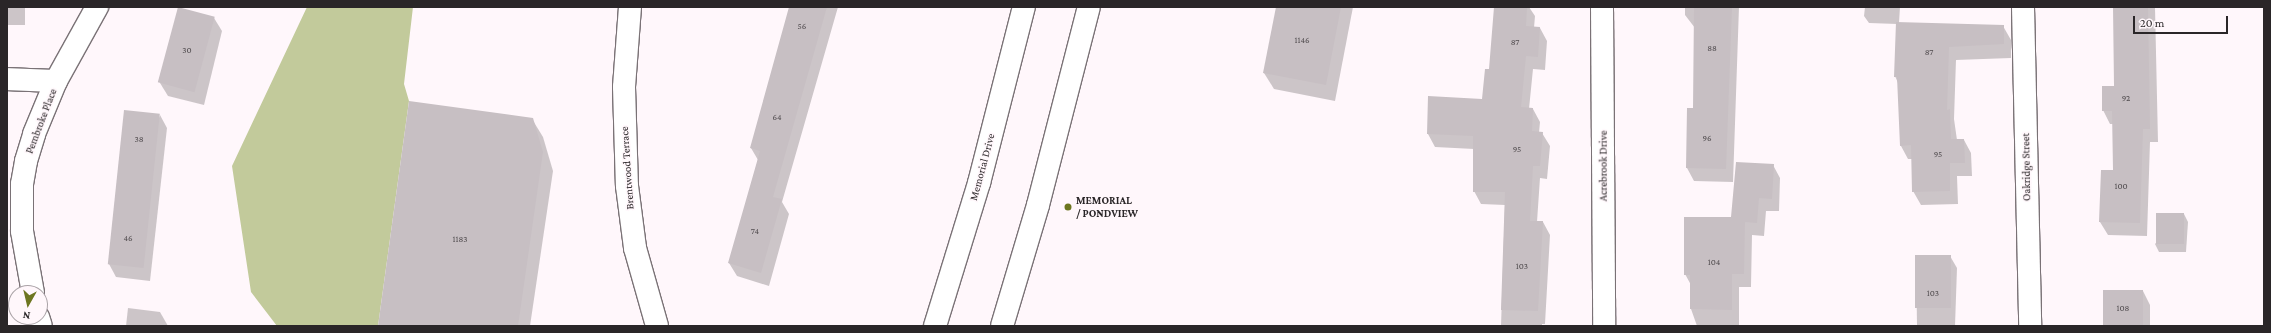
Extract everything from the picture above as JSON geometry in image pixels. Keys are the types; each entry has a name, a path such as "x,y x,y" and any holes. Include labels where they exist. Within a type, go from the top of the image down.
{"street":[{"name":"Pembroke Place","path":"32,285 22,231 22,184 34,134 56,82 97,7"},
{"name":"Brentwood Terrace","path":"630,7 624,87 627,186 635,248 657,326"},
{"name":"Memorial Drive","path":"935,326 979,182 1024,7"},
{"path":"1002,326 1038,205 1089,7"},
{"name":"Acrebrook Drive","path":"1602,7 1604,326"},
{"name":"Oakridge Street","path":"2023,7 2030,326"},
{"path":"7,79 56,82"}],"green space":[{"path":"307,7 413,7 404,84 409,101 378,326 277,326 251,292 232,166"}],"building":[{"path":"178,7 215,17 195,92 158,82"},
{"path":"789,7 827,7 773,197 782,199 761,273 728,263 760,151 750,148"},
{"path":"1276,7 1341,7 1326,85 1263,73"},
{"path":"1494,7 1527,7 1526,26 1540,27 1538,57 1526,56 1521,107 1533,108 1532,131 1543,132 1540,166 1533,166 1530,221 1543,221 1538,311 1501,310 1505,192 1473,192 1473,136 1427,134 1428,96 1482,99 1485,69 1489,69"},
{"path":"1694,7 1732,7 1726,169 1686,168 1687,108 1693,108"},
{"path":"2113,7 2148,7 2150,129 2143,129 2140,223 2099,222 2101,170 2113,170 2112,111 2102,111 2102,86 2114,86"},
{"path":"1896,22 2004,25 2004,44 1949,47 1947,110 1950,109 1951,139 1964,139 1965,163 1950,163 1950,191 1912,192 1911,145 1900,146 1897,77 1894,77"},
{"path":"409,101 533,118 543,152 518,326 378,326"},
{"path":"124,110 160,114 144,268 108,264"},
{"path":"1736,162 1774,164 1772,199 1759,198 1757,223 1745,222 1744,274 1732,274 1732,310 1690,309 1690,275 1684,275 1684,217 1731,217"},
{"path":"2156,213 2184,213 2184,244 2156,244"},
{"path":"1915,255 1951,255 1951,308 1915,308"},
{"path":"2103,290 2143,290 2143,326 2103,326"}],"place":[{"name":"MEMORIAL / PONDVIEW","path":"1068,207"}]}
